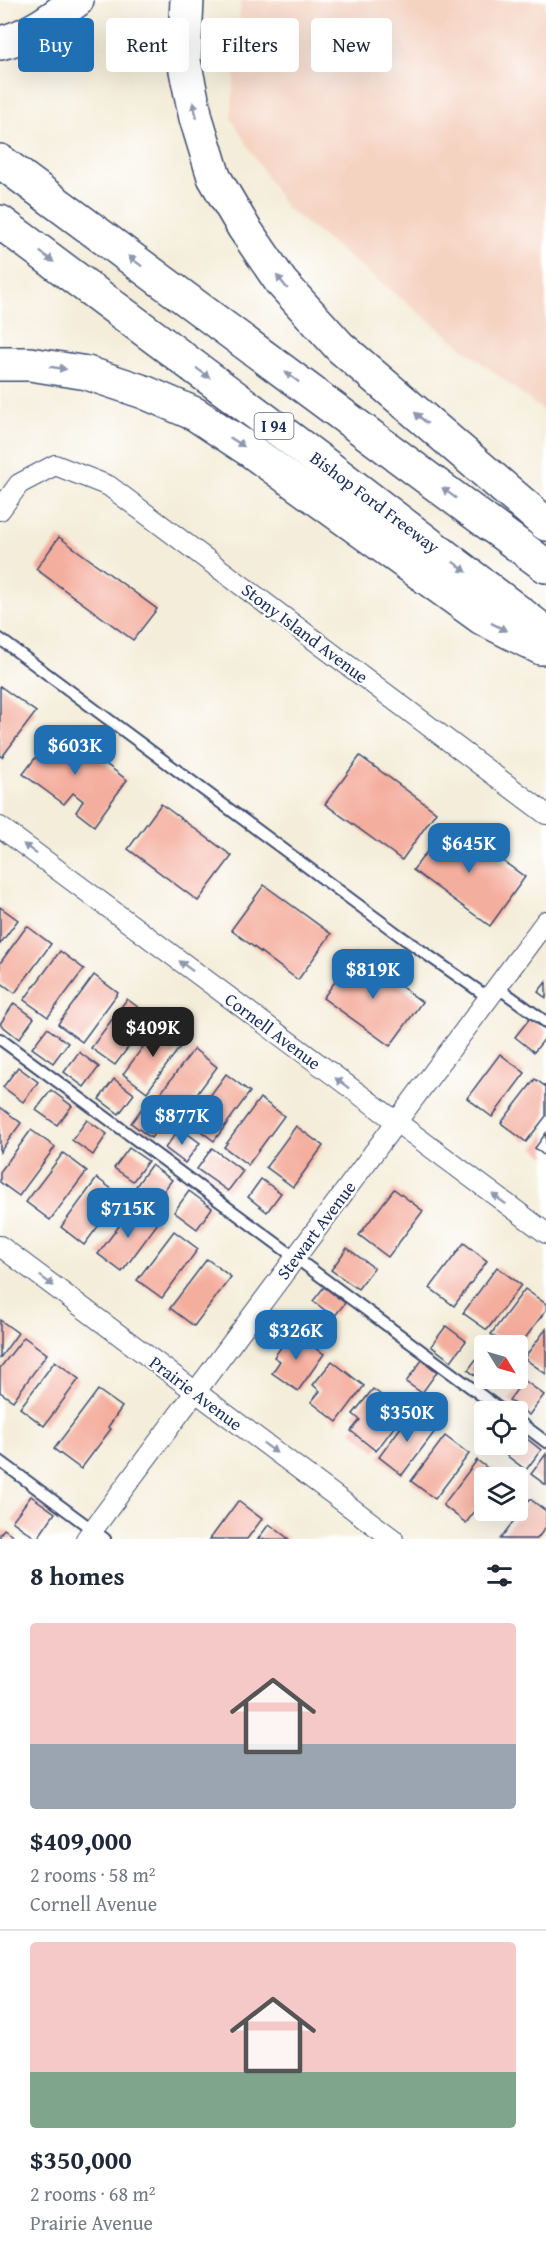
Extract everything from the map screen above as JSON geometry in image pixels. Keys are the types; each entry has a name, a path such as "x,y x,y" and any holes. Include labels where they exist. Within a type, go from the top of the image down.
{"highway":[{"path":"0,43 12,41 48,23 77,0"},
{"path":"187,0 184,61 196,118 214,177 280,282 340,347 546,524"},
{"path":"0,161 546,566"},
{"name":"Bishop Ford Freeway","path":"0,222 312,453 546,633"},
{"path":"0,364 30,364 87,372 144,392 195,414 482,618 546,651"}],"street":[{"name":"Stony Island Avenue","path":"0,510 19,484 56,465 109,486 546,814"},
{"name":"Cornell Avenue","path":"0,827 546,1233"},
{"name":"Stewart Avenue","path":"94,1536 195,1392 546,921"},
{"name":"Prairie Avenue","path":"0,1246 393,1539"}],"lane":[{"path":"0,639 399,935 546,1022"},
{"path":"0,1039 489,1401"},
{"path":"528,1428 546,1442"},
{"path":"0,1461 94,1536"}],"shaded area":[{"path":"241,0 546,0 546,413 285,207 231,118 235,72 299,72 299,18 239,18"}],"building":[{"path":"59,537 157,609 133,640 36,569"},
{"path":"0,686 36,712 2,757 0,756"},
{"path":"58,728 127,780 94,826 76,812 83,801 73,793 64,804 23,774"},
{"path":"360,756 436,812 402,860 325,804"},
{"path":"161,804 232,856 198,901 128,849"},
{"path":"449,822 525,877 490,926 413,870"},
{"path":"264,885 331,934 298,980 231,930"},
{"path":"0,907 18,920 0,944"},
{"path":"27,926 51,944 15,993 0,982 0,963"},
{"path":"60,951 84,969 48,1017 24,1000"},
{"path":"356,953 422,1002 390,1046 323,998"},
{"path":"94,975 118,993 82,1042 58,1024"},
{"path":"546,982 546,998 538,992"},
{"path":"127,999 151,1017 115,1065 91,1048"},
{"path":"14,1003 34,1018 19,1039 0,1024"},
{"path":"530,1018 546,1031 546,1037 534,1052 515,1037"},
{"path":"159,1025 183,1043 147,1092 123,1074"},
{"path":"47,1028 68,1043 53,1063 32,1048"},
{"path":"194,1049 217,1067 181,1116 157,1098"},
{"path":"79,1052 99,1067 84,1087 64,1072"},
{"path":"500,1054 525,1073 492,1117 467,1098"},
{"path":"18,1067 38,1082 23,1102 3,1087"},
{"path":"226,1074 250,1092 214,1141 190,1123"},
{"path":"114,1079 134,1094 119,1114 99,1099"},
{"path":"535,1079 546,1087 546,1116 526,1142 501,1123"},
{"path":"51,1090 72,1106 57,1125 36,1110"},
{"path":"260,1098 284,1116 248,1165 224,1147"},
{"path":"146,1103 166,1118 151,1138 131,1123"},
{"path":"0,1107 21,1123 0,1152"},
{"path":"87,1120 107,1134 93,1155 72,1140"},
{"path":"296,1126 323,1146 293,1187 266,1167"},
{"path":"180,1128 200,1143 185,1163 165,1148"},
{"path":"31,1130 55,1147 19,1196 0,1182 0,1172"},
{"path":"546,1133 546,1157 535,1148"},
{"path":"129,1148 148,1161 133,1181 114,1168"},
{"path":"212,1148 243,1171 228,1191 197,1169"},
{"path":"63,1153 87,1171 50,1220 26,1202"},
{"path":"151,1165 172,1180 156,1201 136,1186"},
{"path":"97,1178 121,1196 84,1245 61,1227"},
{"path":"261,1179 281,1193 267,1212 248,1197"},
{"path":"394,1189 423,1211 388,1257 359,1235"},
{"path":"189,1191 212,1208 197,1229 174,1212"},
{"path":"134,1206 158,1223 122,1272 98,1254"},
{"path":"174,1231 198,1249 162,1298 137,1280"},
{"path":"464,1243 487,1261 454,1306 430,1288"},
{"path":"347,1248 374,1268 358,1289 331,1270"},
{"path":"207,1259 231,1277 194,1326 170,1308"},
{"path":"497,1267 521,1285 487,1330 463,1313"},
{"path":"324,1287 345,1303 334,1317 313,1301"},
{"path":"525,1289 546,1304 546,1310 528,1335 491,1334"},
{"path":"0,1320 18,1333 0,1358"},
{"path":"446,1326 466,1341 451,1361 431,1346"},
{"path":"546,1329 546,1374 528,1361 528,1353"},
{"path":"292,1332 324,1354 298,1391 272,1373 280,1361 274,1357"},
{"path":"24,1337 47,1354 13,1401 0,1392 0,1368"},
{"path":"422,1360 437,1372 422,1393 406,1382"},
{"path":"55,1361 79,1379 44,1426 20,1408"},
{"path":"332,1361 364,1386 337,1422 311,1402 320,1391 313,1385"},
{"path":"474,1362 474,1374 468,1370"},
{"path":"528,1383 544,1395 529,1415 528,1401 509,1400 517,1389 528,1389"},
{"path":"373,1389 405,1413 376,1451 351,1431 360,1420 353,1414"},
{"path":"98,1390 122,1407 108,1427 111,1429 81,1469 54,1449"},
{"path":"412,1412 436,1430 402,1475 379,1457"},
{"path":"445,1436 469,1454 435,1499 411,1481"},
{"path":"528,1440 541,1450 528,1467 522,1467 506,1455 528,1455"},
{"path":"546,1454 546,1485 531,1474"},
{"path":"477,1460 486,1467 474,1467 474,1512 466,1523 443,1505"},
{"path":"31,1496 55,1513 37,1539 12,1521"},
{"path":"530,1499 546,1511 546,1527 537,1539 500,1539 514,1521 528,1521"},
{"path":"238,1501 262,1519 247,1539 210,1539"},
{"path":"269,1524 289,1539 258,1539"},
{"path":"4,1529 18,1539 0,1539 0,1534"}]}
